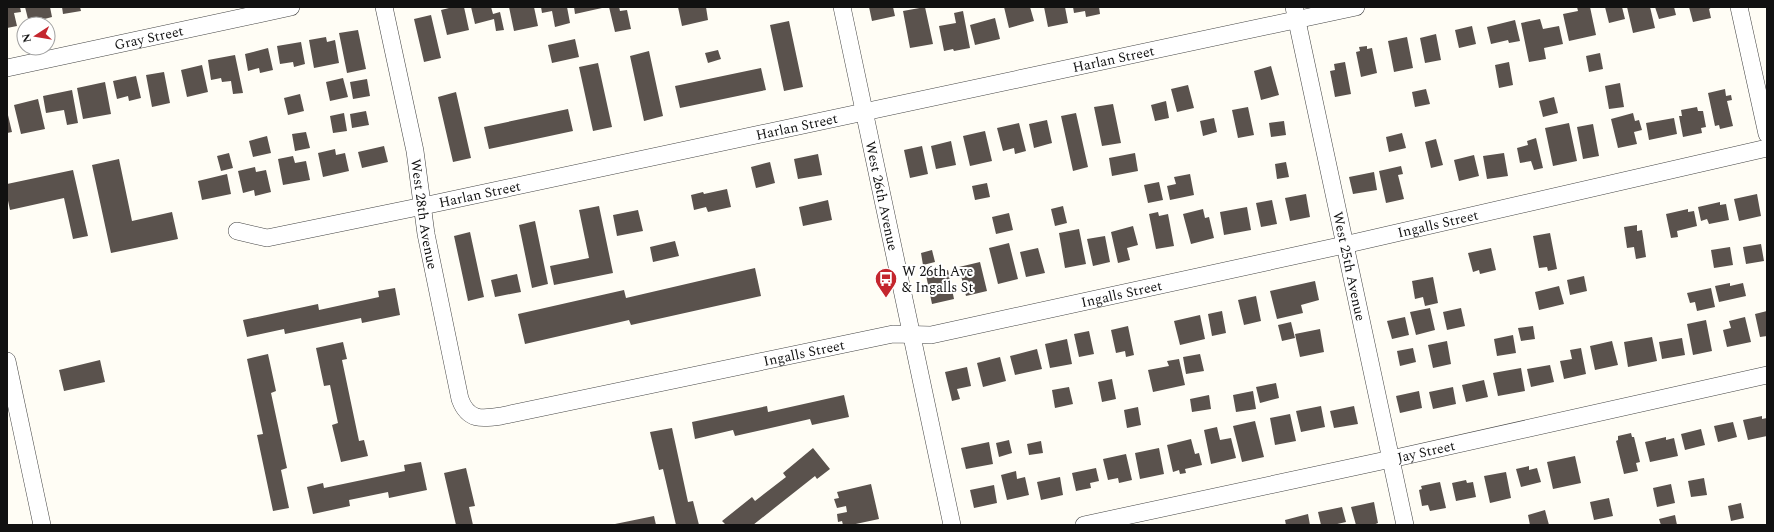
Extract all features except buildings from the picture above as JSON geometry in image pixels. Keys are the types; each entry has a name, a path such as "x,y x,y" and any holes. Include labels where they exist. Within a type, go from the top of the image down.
{"street":[{"name":"Gray Street","path":"7,68 291,7"},
{"name":"West 28th Avenue","path":"384,7 415,151 426,234 460,399 463,408 474,417"},
{"name":"West 26th Avenue","path":"842,7 952,525"},
{"name":"Harlan Street","path":"237,231 267,238 864,112 1295,14 1356,7"},
{"path":"1739,7 1767,134"},
{"name":"West 25th Avenue","path":"1295,14 1405,525"},
{"name":"Ingalls Street","path":"474,417 484,418 501,416 893,334 930,335 1344,245 1767,148"},
{"path":"7,361 11,402 42,525"},
{"name":"Jay Street","path":"1084,525 1391,459 1767,375"}],"place":[{"name":"W 26th Ave & Ingalls St","path":"886,298"}]}
